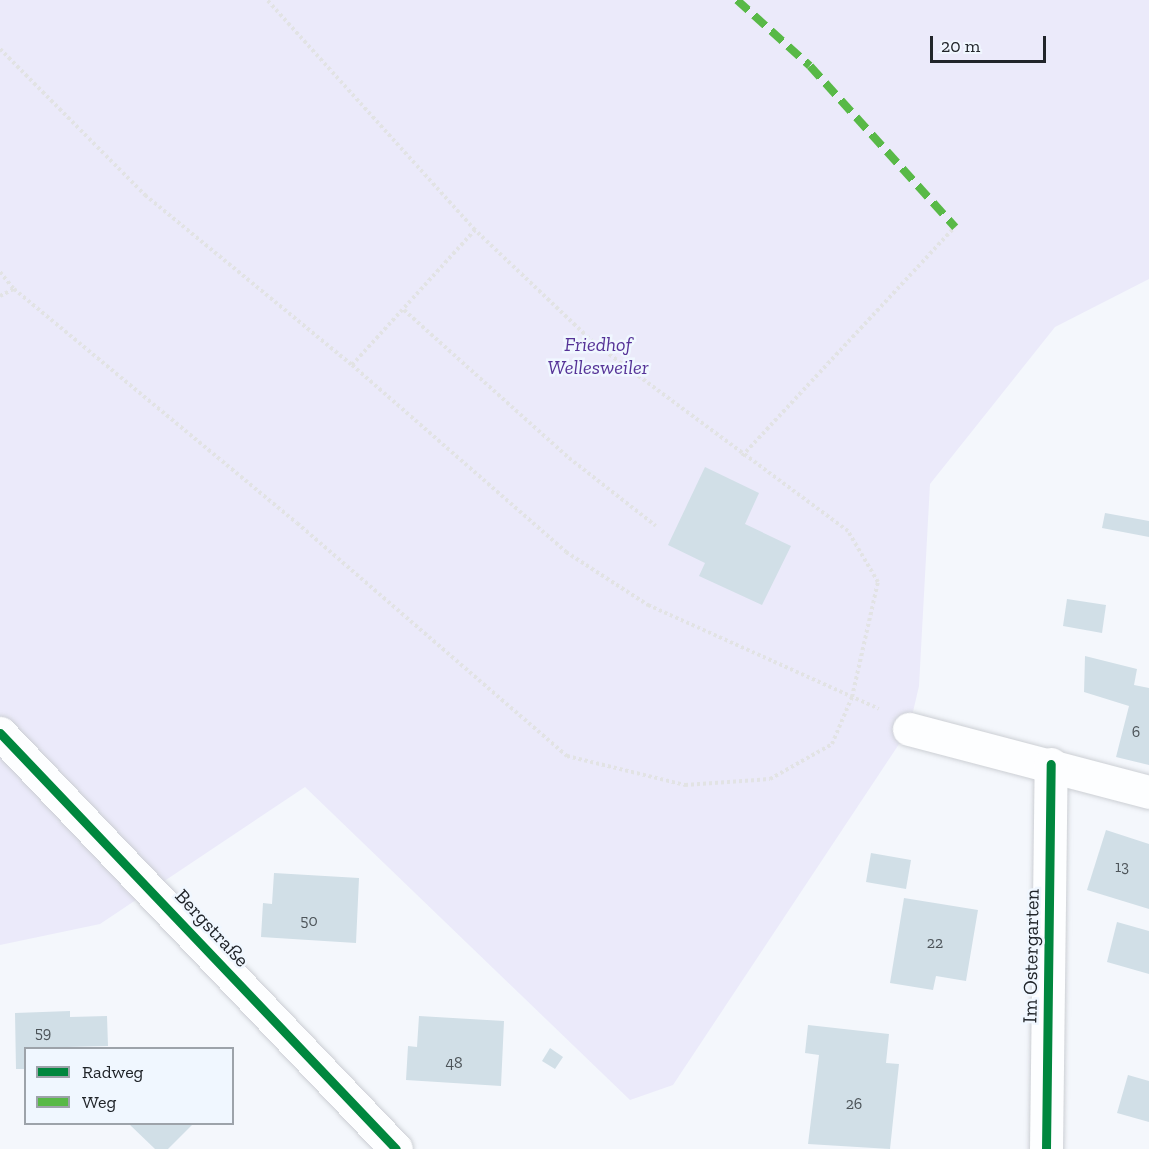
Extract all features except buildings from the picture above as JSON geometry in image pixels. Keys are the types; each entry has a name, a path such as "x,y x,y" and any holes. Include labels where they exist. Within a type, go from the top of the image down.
{"street":[{"path":"909,729 1051,764 1149,792"},
{"name":"Bergstraße","path":"0,733 396,1149"},
{"name":"Im Ostergarten","path":"1046,1149 1051,764"}],"path":[{"path":"0,272 14,289 297,523 567,756 685,785 770,779 832,744 852,697 878,582 848,531 742,456 593,342 475,230 267,0"},
{"path":"0,49 145,195 352,365 566,552 648,605 852,697 909,729"},
{"path":"742,456 955,227"},
{"path":"352,365 475,230"},
{"path":"0,296 14,289"},
{"path":"404,310 569,458 656,526"}],"green space":[{"name":"Friedhof Wellesweiler","path":"0,0 1149,0 1149,279 1055,327 930,484 919,686 909,729 673,1085 630,1100 305,787 100,924 0,945"}],"marked path":[{"path":"737,0 810,66 955,227"}],"cycle path":[{"path":"0,733 396,1149"},
{"path":"1046,1149 1051,764"}]}
